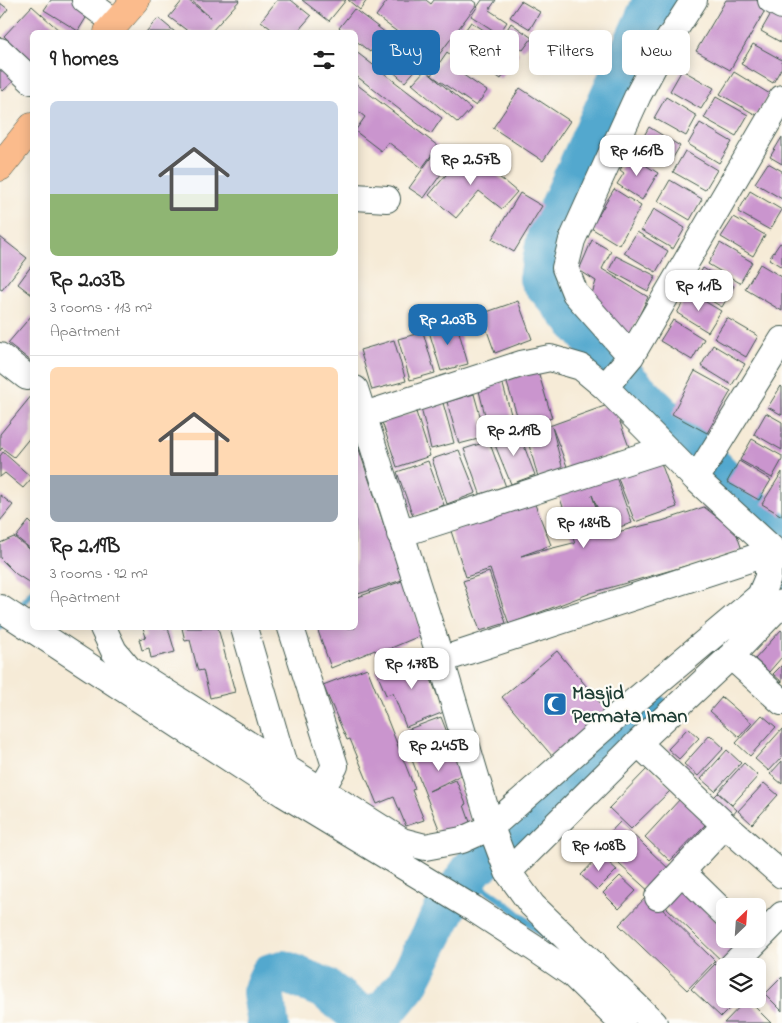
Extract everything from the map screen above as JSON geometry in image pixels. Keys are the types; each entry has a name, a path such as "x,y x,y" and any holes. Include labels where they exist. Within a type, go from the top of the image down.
{"main road":[{"path":"112,28 136,0"},
{"path":"4,153 30,129"}],"street":[{"path":"85,0 112,28"},
{"path":"694,0 665,44 638,95 572,240 566,268 575,293 617,372 666,449 702,469 774,553"},
{"path":"771,0 782,6"},
{"path":"0,51 30,79"},
{"path":"617,372 782,98"},
{"path":"358,197 387,199"},
{"path":"702,469 782,340"},
{"path":"0,356 27,377"},
{"path":"617,372 581,367 550,358 521,364 360,417 400,534 499,850 532,905 654,1023"},
{"path":"400,534 666,449"},
{"path":"440,660 774,553"},
{"path":"499,850 624,710 760,596 768,577 774,553"},
{"path":"499,850 638,743 731,656 782,603"},
{"path":"6,612 30,628"},
{"path":"33,630 284,794 474,908 534,948 572,974 622,1023"},
{"path":"104,630 114,651 129,669 402,841 425,847 462,840 499,850"},
{"path":"245,630 286,769"},
{"path":"293,630 335,766 322,791"},
{"path":"731,656 782,702"},
{"path":"638,743 725,825 782,875"},
{"path":"658,897 725,825"},
{"path":"682,872 716,905"},
{"path":"766,929 782,915"},
{"path":"738,958 746,948"}],"building":[{"path":"51,0 79,0 92,8 79,30 44,10"},
{"path":"183,0 188,0 211,18 191,0 240,0 213,30 186,30 169,17"},
{"path":"277,0 291,0 311,16 299,30 272,30 261,21"},
{"path":"302,0 346,0 329,21"},
{"path":"348,0 367,0 360,10"},
{"path":"388,0 426,0 431,4 434,0 472,0 477,4 458,30 450,30 450,40 440,53 440,30 395,30 376,16"},
{"path":"482,0 496,0 489,10 507,22 502,30 493,30 471,16"},
{"path":"726,0 756,0 767,7 730,70 696,51"},
{"path":"521,1 540,12 530,29 510,17"},
{"path":"0,3 8,9 0,19"},
{"path":"32,6 59,30 30,30 30,61 4,36"},
{"path":"354,9 382,30 372,30 372,50 370,52 358,42 358,30 342,30 339,28"},
{"path":"773,10 782,15 782,43 761,31"},
{"path":"158,18 173,30 148,30"},
{"path":"471,22 484,30 465,30"},
{"path":"511,23 529,36 529,42 523,50 519,47 519,30 507,30"},
{"path":"753,44 782,60 782,67 773,83 741,64"},
{"path":"447,52 450,54 450,75 463,75 487,91 476,106 431,75 440,75 440,62"},
{"path":"358,53 372,64 372,75 386,75 442,118 431,134 358,77"},
{"path":"0,58 18,77 3,91 0,87"},
{"path":"734,72 770,94 756,115 720,94"},
{"path":"690,74 714,88 701,109 670,91 679,75"},
{"path":"397,75 411,75 405,82"},
{"path":"420,75 431,75 471,109 458,123 412,84"},
{"path":"495,75 504,75 501,79"},
{"path":"358,85 438,146 422,168 388,142 381,151 358,133 358,127 365,117 358,111"},
{"path":"520,88 570,121 543,161 493,128"},
{"path":"666,97 697,116 686,136 654,118"},
{"path":"716,97 748,115 736,136 704,118"},
{"path":"700,123 732,142 719,163 688,144"},
{"path":"649,127 680,146 668,166 637,148"},
{"path":"782,137 782,164 770,157"},
{"path":"437,149 451,160 424,198 409,188"},
{"path":"467,150 517,192 502,209 479,191 456,218 429,195"},
{"path":"685,151 717,170 705,190 673,172"},
{"path":"629,155 658,173 642,200 617,184 624,173 620,170"},
{"path":"768,163 782,171 782,199 755,183"},
{"path":"670,180 702,199 690,220 658,201"},
{"path":"614,189 641,206 619,245 591,228"},
{"path":"750,191 782,210 770,230 738,212"},
{"path":"520,193 542,206 514,252 492,239"},
{"path":"654,209 685,228 673,249 641,230"},
{"path":"734,217 765,235 753,256 721,237"},
{"path":"637,232 668,251 656,272 624,253"},
{"path":"0,237 27,258 2,290 0,289"},
{"path":"592,240 611,251 602,269 648,297 629,337 591,297 596,281 579,270"},
{"path":"720,243 752,262 740,283 708,264"},
{"path":"780,243 782,244 782,267 769,259"},
{"path":"616,256 656,276 648,291 609,270"},
{"path":"760,264 782,277 782,311 745,289"},
{"path":"30,268 30,293 18,284"},
{"path":"703,268 734,286 722,307 691,289"},
{"path":"689,292 721,311 708,332 677,313"},
{"path":"518,301 532,339 495,353 481,314"},
{"path":"30,317 30,360 8,343"},
{"path":"727,318 758,336 746,357 714,338"},
{"path":"673,320 704,339 692,360 660,341"},
{"path":"456,321 468,364 441,371 428,328"},
{"path":"423,332 435,373 410,380 398,339"},
{"path":"394,340 406,381 372,390 360,350"},
{"path":"713,345 745,364 732,385 701,366"},
{"path":"538,371 552,418 521,428 506,380"},
{"path":"695,371 731,391 707,433 672,414"},
{"path":"502,381 515,429 490,435 478,387"},
{"path":"782,387 782,415 768,407"},
{"path":"474,394 486,437 459,444 447,402"},
{"path":"30,397 30,437 14,457 2,448 0,451 0,434"},
{"path":"443,403 454,443 431,449 421,408"},
{"path":"613,403 629,447 568,469 552,427 563,470 538,477 525,431 552,425"},
{"path":"416,412 430,456 397,467 382,422"},
{"path":"766,413 782,422 782,450 754,434"},
{"path":"518,430 535,475 511,484 493,440"},
{"path":"752,439 782,456 782,460 772,478 740,460"},
{"path":"489,441 506,487 481,496 464,449"},
{"path":"358,446 402,580 358,594"},
{"path":"459,450 476,493 447,504 432,459"},
{"path":"3,452 30,476 30,480 23,488 5,473 0,477 0,456"},
{"path":"660,460 677,507 635,522 617,476"},
{"path":"428,461 444,505 413,516 397,472"},
{"path":"739,461 771,480 759,500 727,482"},
{"path":"782,472 782,516 762,504"},
{"path":"615,474 632,523 607,531 592,495 605,535 662,521 704,507 736,532 742,550 591,593 509,624 490,569 466,577 451,531 534,502 551,545 521,556 575,544 559,495"},
{"path":"0,495 13,505 0,521"},
{"path":"29,521 30,548 16,537"},
{"path":"14,537 30,549 30,583 16,574 0,558 0,543"},
{"path":"489,572 506,623 480,631 463,581"},
{"path":"405,580 422,635 377,654 375,650 331,668 318,630 358,630 358,597"},
{"path":"144,630 169,630 175,652 151,658 149,648 142,650 139,639 146,637"},
{"path":"182,630 219,630 235,692 210,698 203,670 198,671 190,640 185,641"},
{"path":"781,630 782,657 769,672 755,659"},
{"name":"Masjid Permata Iman","path":"557,651 607,711 552,756 502,697"},
{"path":"421,654 444,712 406,727 393,693 386,695 376,671"},
{"path":"782,665 782,682 773,674"},
{"path":"367,668 415,789 412,790 424,820 406,826 394,797 377,804 350,739 347,740 323,685"},
{"path":"722,697 752,723 739,737 710,711"},
{"path":"762,715 776,727 750,756 736,743"},
{"path":"441,717 450,740 454,739 467,772 429,791 456,780 466,804 464,805 470,822 441,834 401,732"},
{"path":"688,728 699,738 679,759 668,749"},
{"path":"782,729 782,757 769,771 755,759"},
{"path":"710,735 724,748 698,776 684,764"},
{"path":"727,750 741,763 715,791 701,779"},
{"path":"782,761 782,784 770,774"},
{"path":"744,763 758,776 732,805 718,792"},
{"path":"649,767 672,789 631,829 609,808"},
{"path":"764,783 778,795 752,824 738,811"},
{"path":"718,793 737,810 732,816 713,798"},
{"path":"681,798 707,823 670,861 645,837"},
{"path":"620,822 672,872 652,894 598,845"},
{"path":"600,855 617,870 597,890 581,875"},
{"path":"620,876 636,891 619,909 603,893"},
{"path":"681,887 716,920 716,948 744,948 735,958 719,958 664,905"},
{"path":"648,895 715,961 687,990 619,925"},
{"path":"715,964 716,1008 730,1008 721,1017 691,989"},
{"path":"782,977 782,1011 766,995"},
{"path":"738,1008 756,1008 771,1023 724,1023"}],"waterway":[{"path":"658,0 652,5 548,235 540,278 629,383 728,483 782,541"},
{"path":"735,633 782,585"},
{"path":"0,627 30,594"},
{"path":"268,1023 263,993 271,974 283,971 324,988 356,1012 369,1016 385,1011 407,984 448,904 474,867 527,829 652,714"},
{"path":"466,878 505,903 564,954"}],"place":[{"name":"Masjid Permata Iman","path":"555,704"}]}
